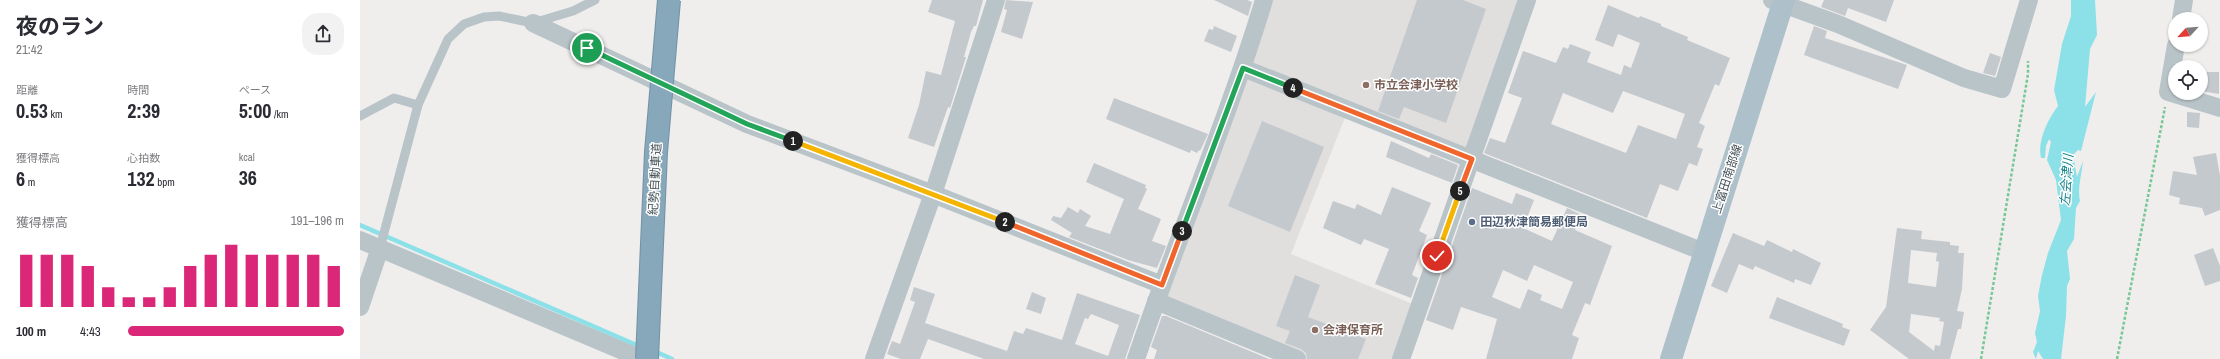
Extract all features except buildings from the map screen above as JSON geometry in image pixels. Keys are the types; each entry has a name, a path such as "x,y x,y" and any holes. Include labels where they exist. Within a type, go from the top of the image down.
{"highway":[{"name":"紀勢自動車道","path":"647,359 656,152 669,0"}],"main road":[{"name":"上富田南部線","path":"1671,359 1780,1"}],"street":[{"path":"874,359 933,194 996,0"},
{"path":"1136,359 1243,68 1264,0"},
{"path":"1401,359 1527,0"},
{"path":"1780,1 1964,78 2002,88 2028,0"},
{"path":"2181,12 2184,0"},
{"path":"533,23 747,124 933,194 1159,293 1297,359"},
{"path":"1243,68 1704,252"},
{"path":"2194,100 2220,108"},
{"path":"360,240 642,359"},
{"path":"360,307 380,248"}],"lane":[{"path":"380,248 418,105 448,39 464,24 484,17 499,16 533,23 573,11 596,0"},
{"path":"360,116 394,98 418,105"}],"path":[{"path":"1981,359 2028,74 2028,59"},
{"path":"2117,359 2168,92"}],"shaded area":[{"path":"1265,0 1527,0 1472,159 1348,110 1291,254 1413,304 1393,359 1308,359 1158,300"}],"water":[{"name":"左会津川","path":"2071,0 2095,0 2097,35 2090,49 2085,107 2096,92 2081,151 2078,150 2073,155 2077,177 2083,161 2079,187 2080,201 2076,208 2074,239 2067,251 2070,279 2067,286 2066,316 2061,359 2043,359 2038,351 2036,359 2033,352 2037,342 2035,333 2040,311 2038,296 2048,253 2061,220 2056,180 2047,160 2051,142 2049,139 2046,146 2045,158 2041,158 2040,151 2044,130 2058,106 2054,90 2062,44 2071,16"}],"waterway":[{"path":"360,225 641,347"},
{"path":"654,351 672,359"}],"place":[{"name":"市立会津小学校","path":"1366,85"},
{"name":"田辺秋津簡易郵便局","path":"1472,222"},
{"name":"会津保育所","path":"1315,330"}],"route":[{"path":"587,48 747,124 933,194 1162,285 1243,68 1472,159 1437,256"}]}
